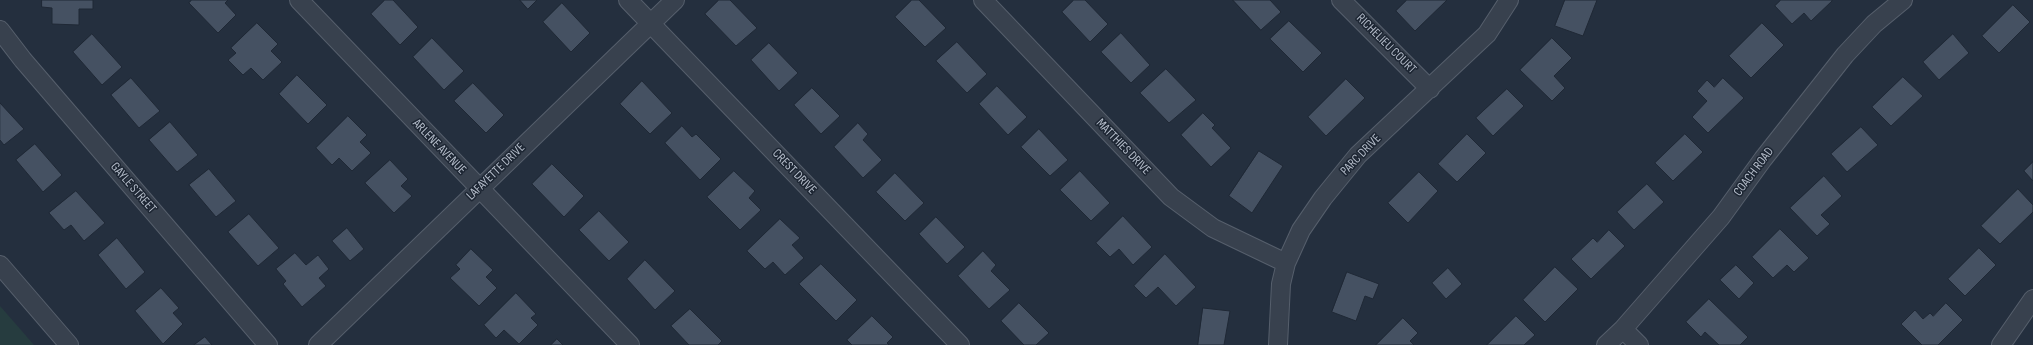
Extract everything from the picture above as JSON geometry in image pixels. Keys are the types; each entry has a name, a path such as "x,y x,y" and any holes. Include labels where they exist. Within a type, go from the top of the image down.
{"street":[{"name":"ARLENE AVENUE","path":"299,0 630,345"},
{"name":"CREST DRIVE","path":"628,0 960,345"},
{"name":"LAFAYETTE DRIVE","path":"318,345 675,0"},
{"name":"MATTHIES DRIVE","path":"983,0 1171,197 1213,228 1286,263"},
{"name":"RICHELIEU COURT","path":"1342,0 1430,88"},
{"name":"PARC DRIVE","path":"1278,345 1282,284 1286,263 1301,230 1323,198 1358,155 1487,34 1509,0"},
{"name":"COACH ROAD","path":"1606,345 1622,329 1721,217 1763,159 1845,55 1874,24 1903,0"},
{"name":"GAYLE STREET","path":"0,30 23,60 268,345"},
{"path":"0,265 69,345"},
{"path":"2002,345 2033,299"},
{"path":"1622,329 1639,345"}],"green space":[{"path":"0,306 34,345 0,345"}],"building":[{"path":"42,0 93,0 93,9 79,9 79,25 52,24 52,8 42,7"},
{"path":"192,0 228,0 225,3 236,15 218,33 189,3"},
{"path":"385,0 393,0 418,27 400,45 371,14"},
{"path":"520,0 537,0 528,9"},
{"path":"719,0 730,0 757,28 736,46 705,14"},
{"path":"912,0 919,0 946,28 925,47 895,17"},
{"path":"1074,0 1085,0 1108,24 1090,42 1062,12"},
{"path":"1233,0 1270,0 1281,12 1261,30"},
{"path":"1407,0 1447,0 1415,31 1396,11"},
{"path":"1565,0 1597,0 1583,36 1555,26"},
{"path":"1781,0 1832,1 1811,21 1804,13 1792,24 1775,6"},
{"path":"562,3 590,33 571,52 543,22"},
{"path":"2013,5 2030,22 1999,53 1982,36"},
{"path":"1289,21 1322,53 1303,72 1270,39"},
{"path":"257,23 278,44 271,51 282,62 263,80 251,68 243,75 228,60 236,53 231,48"},
{"path":"1762,23 1784,45 1751,78 1729,56"},
{"path":"1121,33 1150,65 1131,83 1101,52"},
{"path":"92,34 122,67 102,85 73,52"},
{"path":"1953,34 1969,53 1939,80 1923,62"},
{"path":"432,38 464,71 444,90 413,57"},
{"path":"1552,38 1572,58 1554,76 1565,88 1552,101 1520,70"},
{"path":"957,42 987,74 967,93 936,61"},
{"path":"769,43 798,73 779,91 751,60"},
{"path":"1166,69 1196,100 1169,123 1140,93"},
{"path":"297,75 327,105 308,124 279,94"},
{"path":"1903,77 1923,96 1891,126 1872,107"},
{"path":"131,78 160,111 139,128 111,95"},
{"path":"1723,78 1744,98 1708,133 1692,117 1707,101 1697,91 1707,80 1714,87"},
{"path":"1346,79 1365,98 1326,136 1308,117"},
{"path":"642,81 672,113 650,134 620,104"},
{"path":"473,83 504,115 486,133 454,101"},
{"path":"997,86 1027,117 1008,135 979,104"},
{"path":"812,88 840,116 821,134 794,105"},
{"path":"1507,89 1524,106 1493,136 1476,118"},
{"path":"0,103 24,129 4,145 0,140"},
{"path":"1203,113 1215,125 1212,128 1231,148 1211,167 1181,135"},
{"path":"348,116 367,135 360,142 371,153 352,171 339,158 332,165 316,148"},
{"path":"170,122 198,155 177,172 149,140"},
{"path":"858,123 868,134 863,140 882,160 863,178 834,147"},
{"path":"682,126 692,137 696,134 721,159 700,180 665,143"},
{"path":"1861,127 1878,145 1847,172 1831,154"},
{"path":"1039,129 1068,160 1050,176 1021,147"},
{"path":"1467,134 1486,153 1457,182 1438,164"},
{"path":"1685,134 1703,152 1673,181 1655,163"},
{"path":"35,144 62,175 43,192 16,160"},
{"path":"1259,151 1283,166 1252,213 1229,196"},
{"path":"390,160 408,179 401,186 412,196 394,213 365,183"},
{"path":"2033,162 2033,181 2024,171"},
{"path":"552,164 584,196 564,217 532,184"},
{"path":"209,169 236,201 216,217 189,185"},
{"path":"734,171 755,191 749,198 761,210 740,230 707,197"},
{"path":"1080,171 1110,203 1091,221 1060,190"},
{"path":"1419,172 1438,191 1408,223 1388,203"},
{"path":"895,173 924,203 905,221 876,192"},
{"path":"1824,176 1842,196 1821,215 1830,224 1817,236 1790,208"},
{"path":"1647,184 1664,202 1634,230 1617,212"},
{"path":"2018,189 2033,205 2033,212 2000,244 1981,226"},
{"path":"76,191 105,223 84,241 71,225 64,230 49,213"},
{"path":"599,211 629,242 609,261 579,230"},
{"path":"249,214 279,248 258,266 228,232"},
{"path":"1123,216 1152,247 1133,265 1119,249 1110,257 1096,243"},
{"path":"936,217 965,247 947,264 919,234"},
{"path":"780,219 800,238 792,245 804,258 785,275 773,262 765,269 747,251"},
{"path":"347,228 364,249 350,261 332,241"},
{"path":"1780,229 1809,258 1794,272 1787,265 1773,278 1752,257"},
{"path":"1609,230 1625,246 1591,279 1571,259 1593,238 1597,242"},
{"path":"117,238 145,272 126,289 98,255"},
{"path":"1979,248 1996,265 1965,296 1948,279"},
{"path":"471,249 493,270 486,277 497,288 479,306 450,278 460,269 456,265"},
{"path":"983,251 996,265 991,271 1010,290 989,309 958,276"},
{"path":"295,253 306,265 318,255 329,269 319,278 326,286 302,307 283,284 286,281 276,269"},
{"path":"1165,254 1196,287 1176,306 1158,287 1146,298 1134,286"},
{"path":"645,260 675,291 655,310 627,279"},
{"path":"821,264 857,300 836,321 799,284"},
{"path":"1736,265 1754,283 1739,299 1720,280"},
{"path":"1555,267 1578,289 1545,322 1523,300"},
{"path":"1448,268 1462,284 1446,299 1432,283"},
{"path":"1347,272 1379,284 1373,299 1365,296 1356,321 1332,312"},
{"path":"161,288 179,308 173,313 183,324 163,344 135,311"},
{"path":"516,293 536,314 531,318 538,325 519,344 504,330 496,338 484,325"},
{"path":"1709,299 1748,337 1740,345 1719,345 1705,332 1701,337 1686,322"},
{"path":"1019,303 1049,333 1036,345 1024,345 1001,321"},
{"path":"1946,303 1963,320 1938,345 1922,345 1901,324 1915,310 1923,319 1930,313 1933,316"},
{"path":"1203,308 1230,311 1224,345 1198,345"},
{"path":"690,309 722,341 718,345 689,345 671,326"},
{"path":"872,316 893,337 887,343 889,345 852,345 847,340"},
{"path":"1516,316 1535,335 1524,345 1487,345"},
{"path":"1403,318 1418,333 1410,341 1414,345 1376,345"},
{"path":"205,337 212,345 194,345"},
{"path":"557,339 563,345 551,345"}]}
